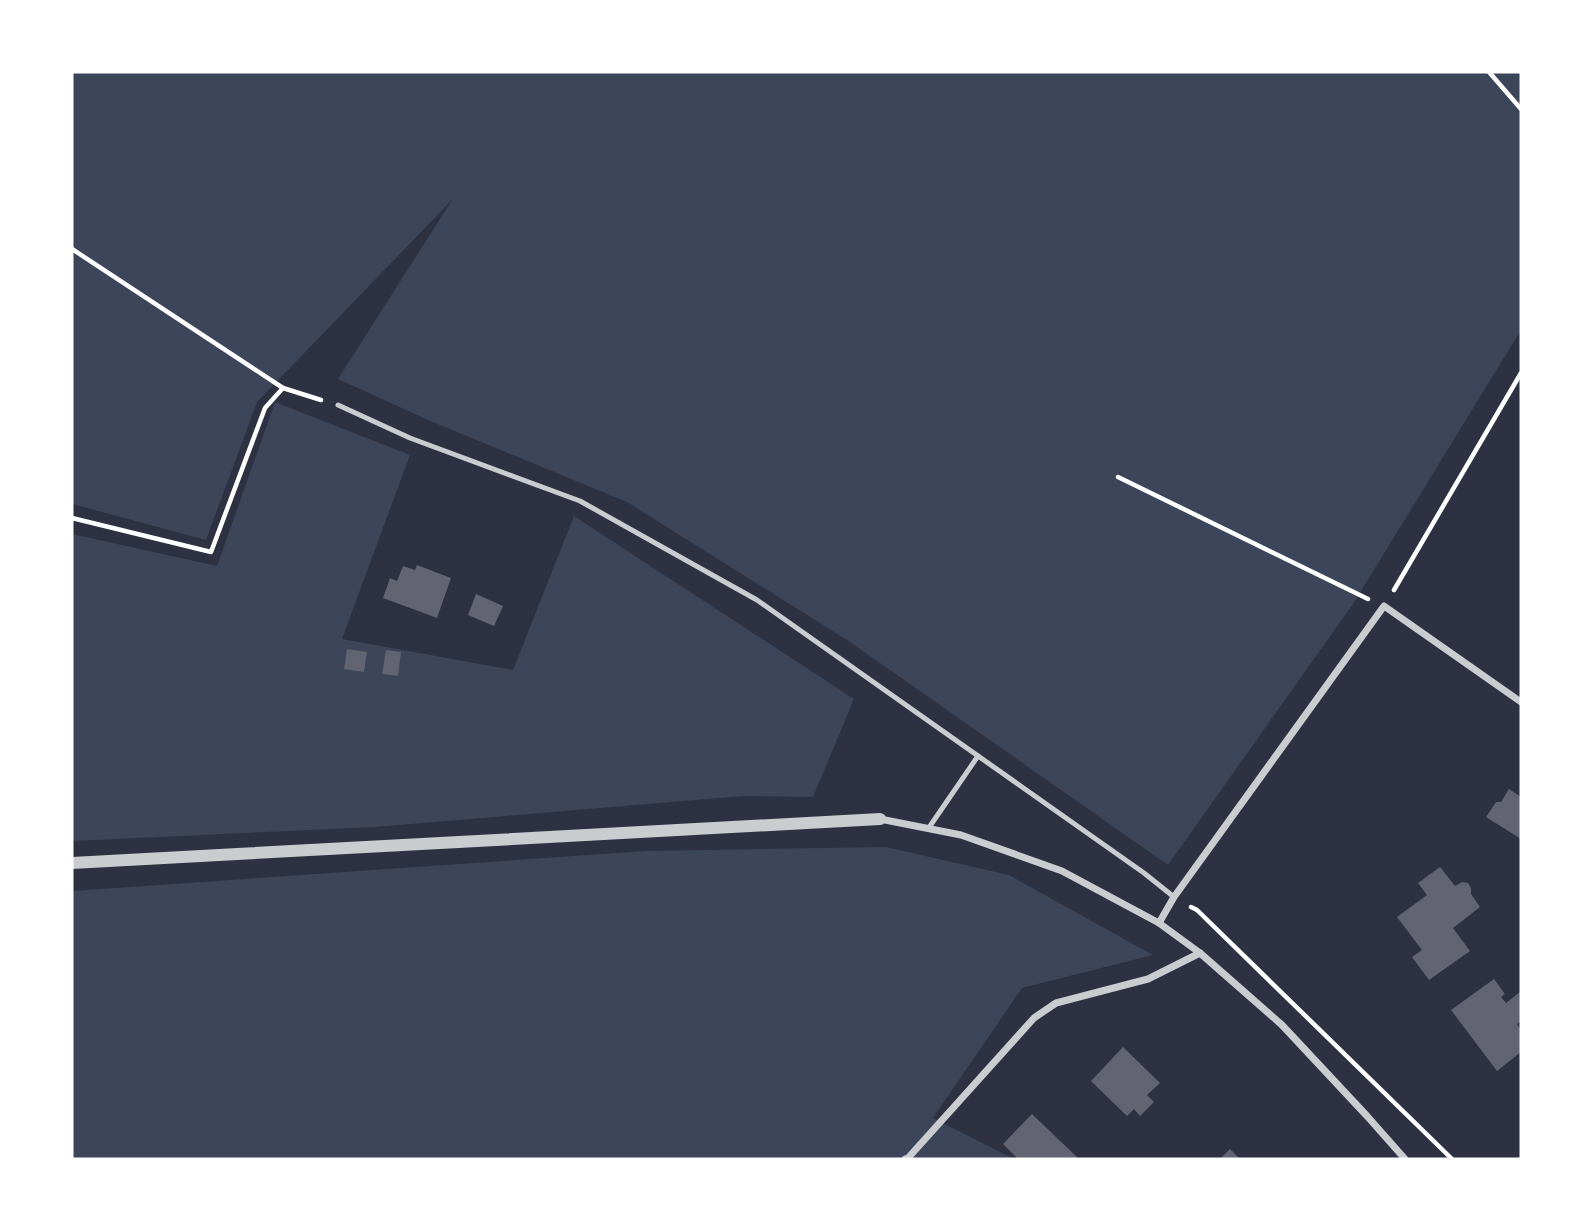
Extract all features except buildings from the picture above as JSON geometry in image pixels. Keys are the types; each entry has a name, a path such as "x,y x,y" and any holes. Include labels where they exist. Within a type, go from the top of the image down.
{"street":[{"path":"1159,923 1174,897 1384,606 1521,702"},
{"path":"72,863 880,819 961,835 1062,871 1159,923 1200,953 1282,1025 1405,1159"},
{"path":"905,1159 1034,1018 1056,1003 1148,979 1200,953"}],"lane":[{"path":"338,405 410,438 580,501 757,600 1144,873 1174,897"},
{"path":"928,829 978,756"}],"path":[{"path":"1489,72 1521,109"},
{"path":"72,249 283,388 338,405"},
{"path":"1118,477 1384,606 1521,373"},
{"path":"72,518 211,552 265,408 283,388"},
{"path":"1174,897 1197,911 1452,1159"}],"shaded area":[{"path":"72,72 1521,72 1521,330 1353,604 1168,865 847,640 627,502 428,420 338,379 452,200 257,402 206,540 72,504"},
{"path":"275,402 410,455 342,639 513,670 574,516 854,699 813,797 743,796 375,827 72,841 72,534 217,566"},
{"path":"886,847 1009,875 1153,955 1022,988 933,1118 1014,1159 72,1159 72,891 646,851"}]}
